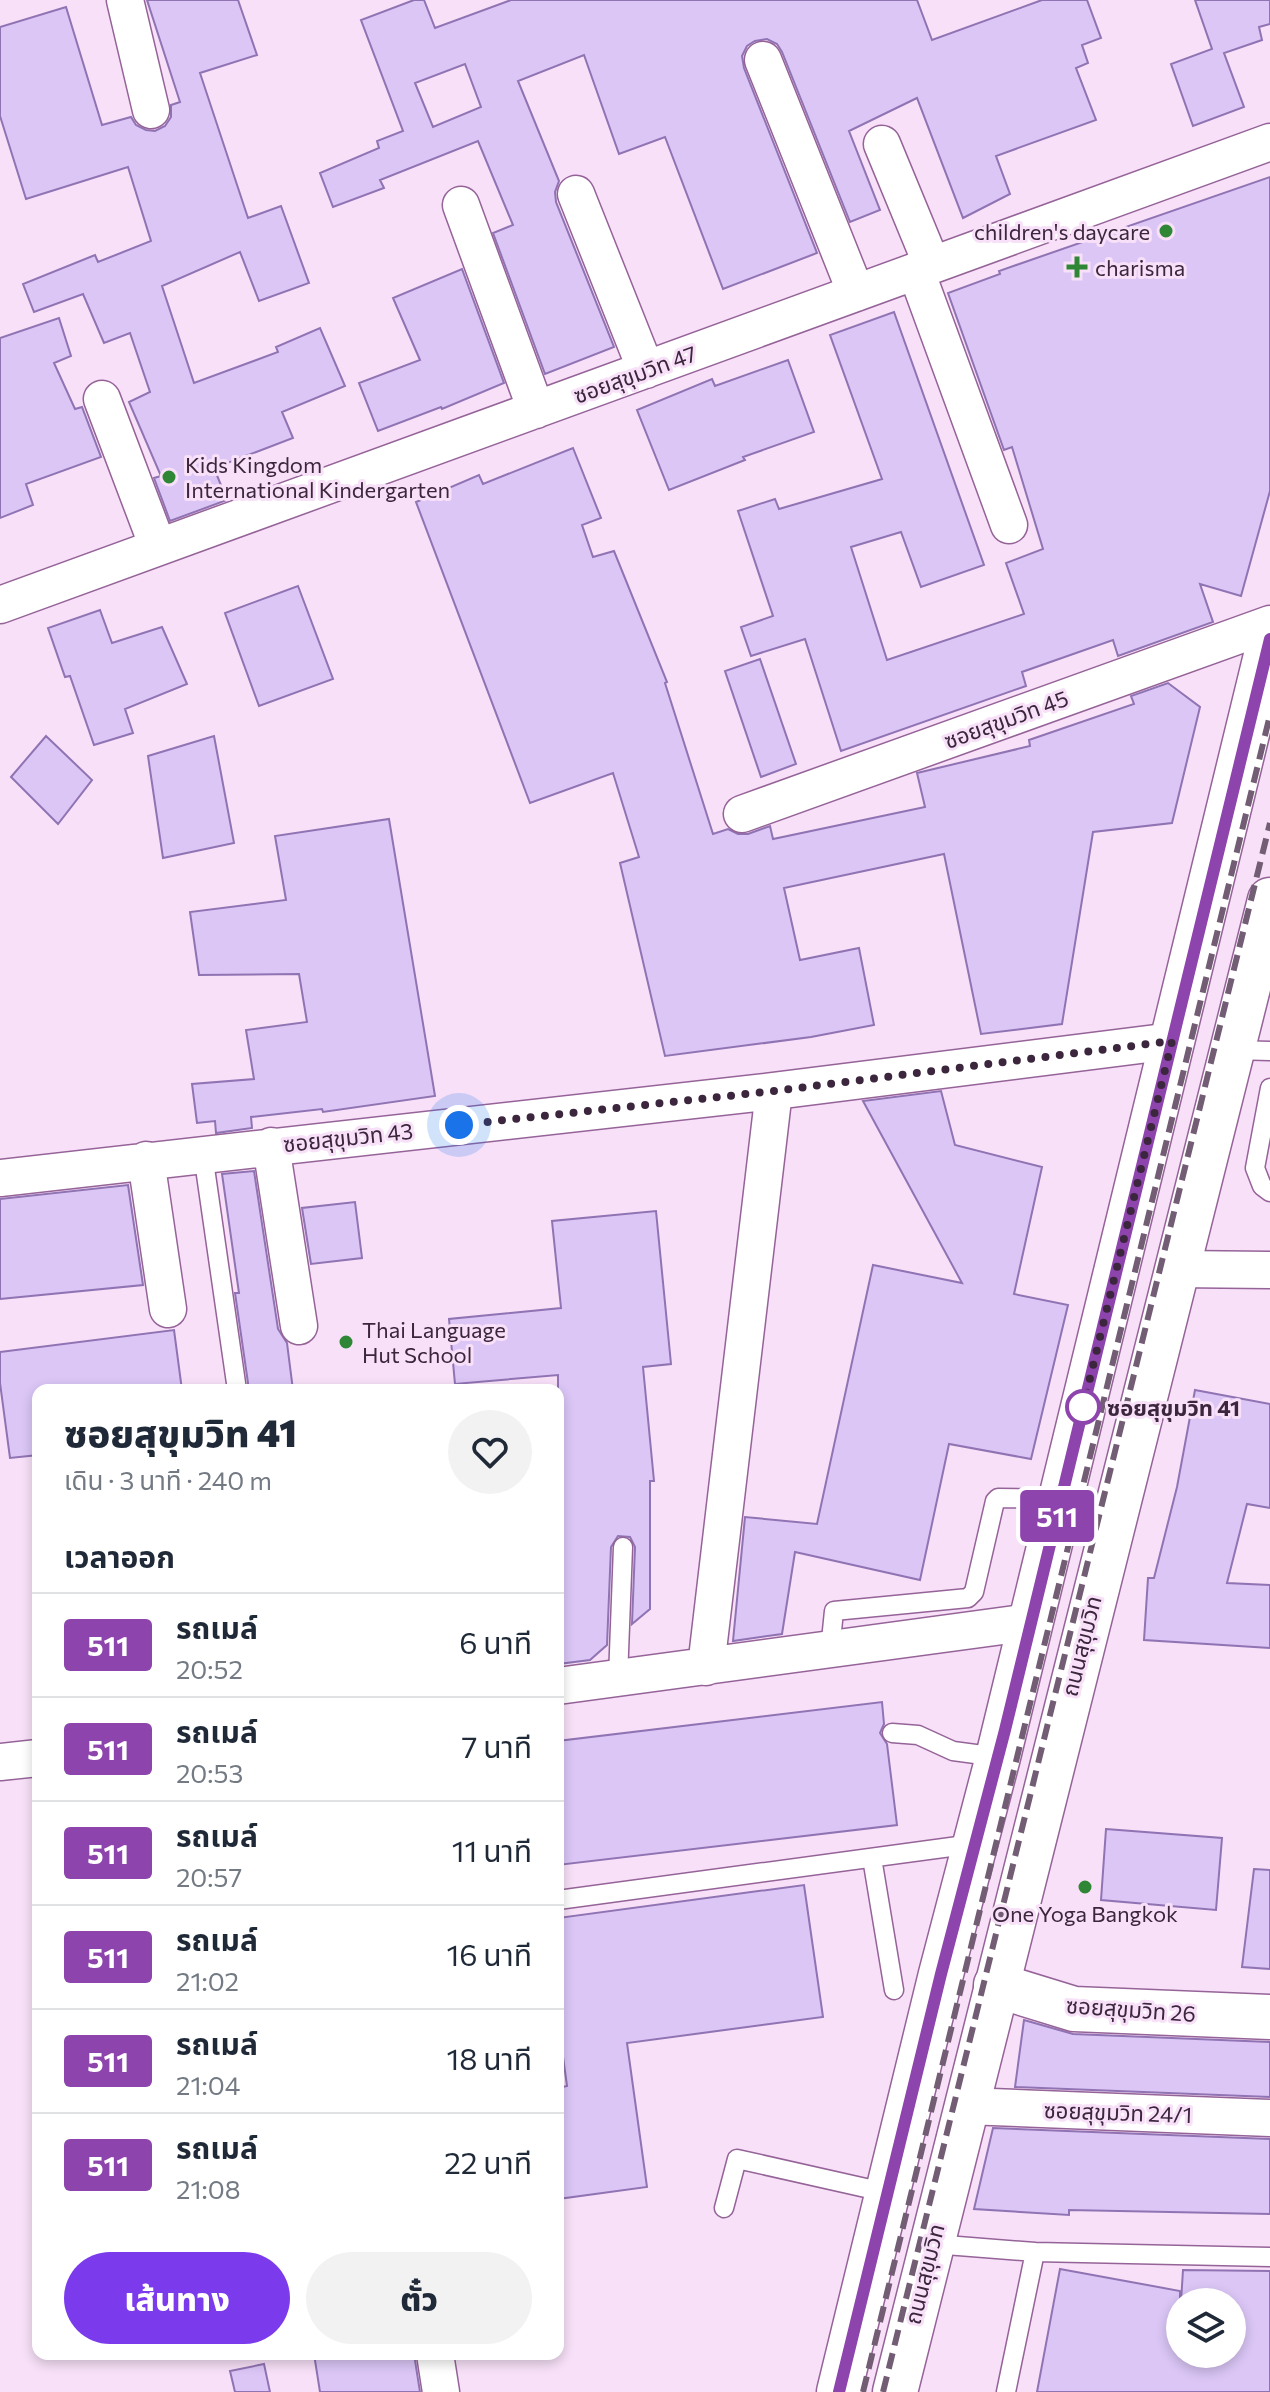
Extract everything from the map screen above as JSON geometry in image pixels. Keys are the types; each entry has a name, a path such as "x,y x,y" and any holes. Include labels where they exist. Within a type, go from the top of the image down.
{"main road":[{"path":"839,2392 941,1974 998,1757 1270,639"},
{"name":"ถนนสุขุมวิท","path":"895,2392 1176,1269 1244,1056 1270,900"},
{"path":"1172,1041 1244,1056"},
{"name":"ซอยสุขุมวิท 26","path":"941,1974 996,1985 1074,2009 1270,2017"}],"street":[{"path":"125,0 151,110"},
{"path":"763,60 856,293"},
{"name":"ซอยสุขุมวิท 47","path":"0,605 1270,142"},
{"path":"882,144 1009,525"},
{"path":"576,194 646,370"},
{"path":"461,205 536,410"},
{"path":"102,399 158,547"},
{"name":"ซอยสุขุมวิท 45","path":"742,814 1270,624"},
{"name":"ซอยสุขุมวิท 43","path":"0,1178 774,1091 1172,1041"},
{"path":"706,1667 774,1091"},
{"path":"271,1146 299,1326"},
{"path":"146,1160 168,1309"},
{"path":"1176,1269 1270,1270"},
{"path":"564,1685 1031,1622"},
{"path":"0,1762 32,1759"},
{"name":"ซอยสุขุมวิท 24/1","path":"966,2106 1270,2118"},
{"path":"436,2360 441,2392"}],"lane":[{"path":"1270,1088 1255,1168 1262,1186 1270,1192"},
{"path":"203,1154 236,1384"},
{"path":"830,1650 834,1611 968,1598 998,1498 1061,1499"},
{"path":"618,1678 623,1547"},
{"path":"892,1733 918,1735 953,1751 998,1757"},
{"path":"564,1899 976,1844"},
{"path":"872,1858 894,1990"},
{"path":"724,2208 737,2159 888,2193"},
{"path":"931,2244 1035,2252 1270,2257"},
{"path":"1006,2392 1035,2252"}],"building":[{"path":"147,0 238,0 257,55 200,73 248,218 281,206 309,283 259,301 240,252 162,286 194,383 278,352 276,347 320,328 345,386 282,412 293,438 214,468 227,500 170,521 154,478 161,476 129,402 150,392 130,333 104,343 83,294 34,312 23,284 95,255 98,262 151,241 128,167 26,199 0,116 0,27 66,7 102,125 131,117 136,125 146,130 155,131 165,126 171,117 171,105 180,102"},
{"path":"414,0 424,0 435,28 511,0 917,0 932,40 1042,0 1087,0 1101,38 1082,45 1088,63 1076,68 1096,120 996,156 1010,194 963,218 917,98 849,131 880,210 850,222 782,52 777,44 767,39 755,41 747,46 742,56 744,68 817,253 723,289 665,137 619,154 584,55 518,81 559,181 555,192 556,202 614,347 545,374 493,233 513,225 478,141 380,180 384,188 333,207 320,173 379,148 377,141 403,131 361,20","holes":["465,64 481,107 433,127 415,83"]},
{"path":"1195,0 1270,0 1270,24 1259,27 1262,40 1224,53 1244,107 1193,126 1171,64 1212,49"},
{"path":"1270,177 1270,491 1241,596 1200,584 1213,622 1118,656 1113,640 1022,672 1026,686 841,751 805,639 751,656 741,627 773,616 738,511 775,499 779,509 882,479 830,335 894,312 984,565 921,587 901,532 851,547 887,660 1024,614 1006,563 1043,549 1012,447 1004,450 948,293 1000,274 999,271"},
{"path":"462,269 504,383 378,431 359,383 420,360 393,298"},
{"path":"59,318 71,356 54,363 75,409 82,407 101,457 26,484 33,505 0,518 0,338"},
{"path":"788,360 814,432 743,457 745,460 669,490 637,410 712,379 715,386"},
{"path":"573,448 601,518 582,525 593,557 614,551 667,682 713,834 728,829 738,834 748,834 770,826 773,839 925,807 917,773 1030,746 1029,740 1134,704 1131,696 1168,683 1200,707 1172,823 1093,832 1062,1024 981,1034 944,854 784,888 800,960 859,948 874,1025 811,1037 665,1056 620,863 639,857 613,773 530,803 416,502 479,475 483,484"},
{"path":"298,586 333,679 259,706 225,613"},
{"path":"100,610 112,643 162,627 187,684 125,709 133,733 94,745 70,676 65,677 48,628"},
{"path":"760,659 796,764 761,777 725,671"},
{"path":"46,736 92,780 58,824 11,777"},
{"path":"214,736 234,843 163,858 148,756"},
{"path":"389,819 435,1096 323,1112 322,1109 251,1117 252,1128 216,1133 215,1121 197,1123 192,1084 254,1079 246,1030 307,1022 299,974 199,975 190,912 286,900 275,836"},
{"path":"941,1091 955,1145 1042,1167 1014,1294 1068,1305 1031,1459 949,1444 920,1580 795,1552 782,1634 733,1641 745,1517 817,1524 873,1265 962,1283 863,1101"},
{"path":"254,1171 278,1329 287,1343 292,1384 248,1384 222,1174"},
{"path":"128,1185 143,1285 0,1299 0,1199"},
{"path":"355,1202 362,1258 311,1264 302,1208"},
{"path":"656,1211 671,1364 643,1367 654,1481 650,1481 650,1609 632,1624 635,1547 630,1537 618,1536 611,1547 607,1645 590,1660 564,1663 564,1384 558,1384 558,1375 455,1384 449,1319 561,1308 552,1221"},
{"path":"174,1330 181,1384 32,1384 32,1456 10,1458 0,1383 0,1352"},
{"path":"1195,1390 1270,1404 1270,1508 1247,1504 1227,1583 1270,1585 1270,1648 1144,1640 1148,1578 1154,1578 1177,1487"},
{"path":"882,1702 884,1724 880,1733 887,1744 897,1825 564,1864 564,1740"},
{"path":"1106,1829 1222,1838 1216,1910 1101,1900"},
{"path":"1254,1869 1270,1870 1270,1969 1242,1967"},
{"path":"804,1885 823,2017 627,2043 647,2187 564,2198 564,2087 567,2086 564,2064 564,1917"},
{"path":"1024,2020 1073,2034 1270,2042 1270,2097 1015,2087"},
{"path":"993,2128 1270,2139 1270,2214 1069,2210 1069,2215 974,2209"},
{"path":"1060,2269 1166,2288 1166,2368 1246,2368 1246,2288 1182,2288 1183,2270 1270,2271 1270,2392 1037,2392"},
{"path":"315,2360 415,2360 420,2392 320,2392"},
{"path":"264,2364 270,2392 235,2392 230,2371"}],"railway":[{"path":"863,2392 1270,715"},
{"path":"883,2392 1270,823"}],"bus line":[{"name":"511","path":"839,2392 941,1974 1005,1730 1270,639"}],"place":[{"name":"children's daycare","path":"1166,231"},
{"name":"charisma","path":"1077,267"},
{"name":"Kids Kingdom International Kindergarten","path":"169,477"},
{"name":"Thai Language Hut School","path":"346,1342"},
{"name":"ซอยสุขุมวิท 41","path":"1083,1407"},
{"name":"One Yoga Bangkok","path":"1085,1887"}],"route":[{"path":"459,1125 774,1091 1172,1041 1083,1407"}]}
